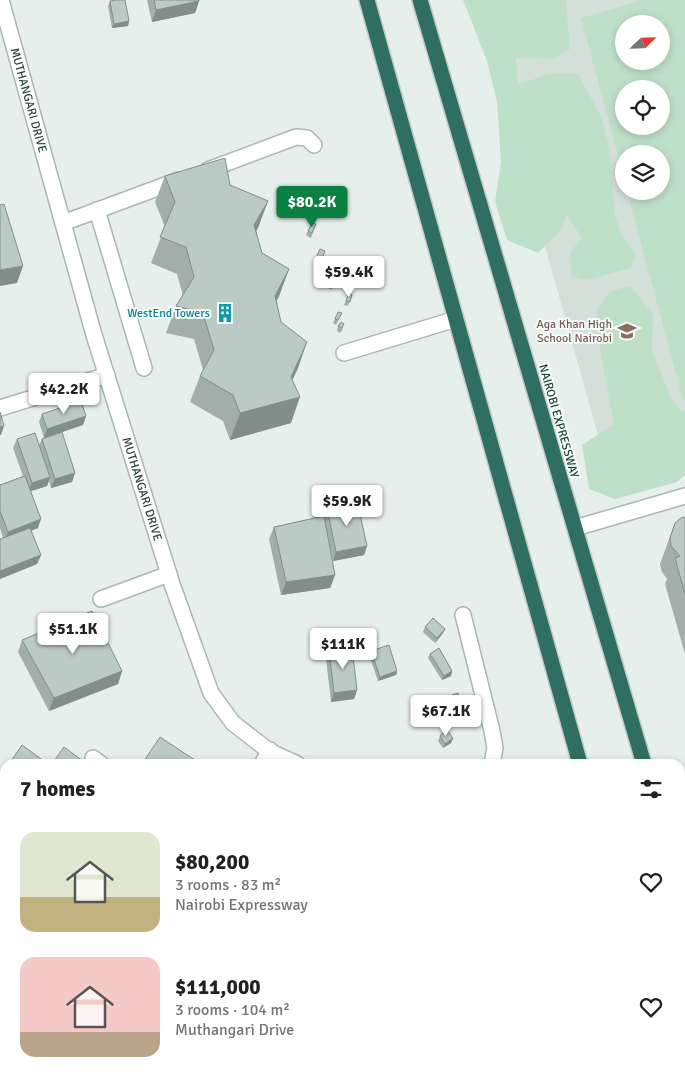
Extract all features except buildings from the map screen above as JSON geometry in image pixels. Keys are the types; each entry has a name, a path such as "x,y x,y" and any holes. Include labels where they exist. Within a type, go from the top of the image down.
{"highway":[{"path":"367,0 579,759"},
{"name":"NAIROBI EXPRESSWAY","path":"420,0 643,759"}],"street":[{"name":"MUTHANGARI DRIVE","path":"1,0 94,335 169,574 211,693 233,723 270,750 287,759"},
{"path":"63,223 296,137 307,138 314,144"},
{"path":"97,210 144,368"},
{"path":"344,353 456,319"},
{"path":"0,408 107,375"},
{"path":"575,528 685,496"},
{"path":"101,599 169,574"},
{"path":"463,616 492,732 495,748 493,759"},
{"path":"265,759 270,750"}],"shaded area":[{"name":"Aga Khan High School Nairobi","path":"476,0 685,0 685,471 614,492"}],"green space":[{"path":"463,0 566,0 570,49 554,59 516,58 518,85 548,74 578,74 602,118 609,146 615,216 620,232 636,254 631,268 587,280 571,276 570,252 582,238 567,215 561,230 538,253 507,240 495,202 501,162 497,102 487,61"},
{"path":"643,0 685,0 685,399 683,400 629,200 670,200 670,145 615,145 581,18"},
{"path":"630,286 653,314 652,351 671,398 682,412 685,411 685,475 677,482 615,499 589,489 582,445 614,424 599,344 597,310 610,291"}],"place":[{"name":"WestEnd Towers","path":"225,313"},
{"name":"Aga Khan High School Nairobi","path":"627,331"}]}
